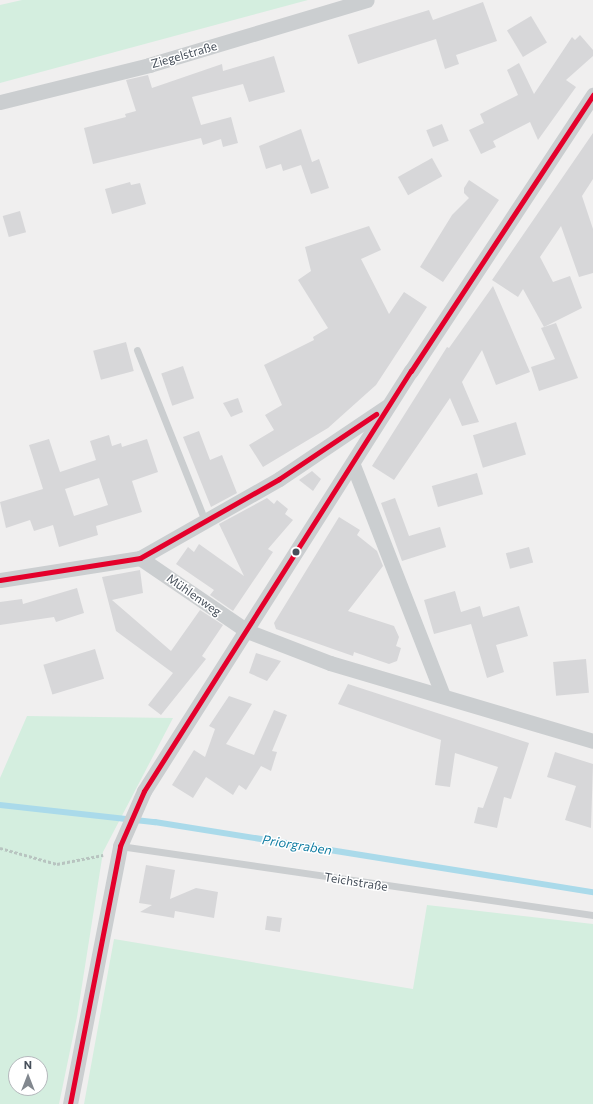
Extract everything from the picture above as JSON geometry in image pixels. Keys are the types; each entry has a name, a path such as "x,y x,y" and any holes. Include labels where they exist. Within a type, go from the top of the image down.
{"street":[{"name":"Ziegelstraße","path":"0,102 149,65 367,0"},
{"path":"70,1104 119,849 144,791 392,403 593,95"},
{"path":"0,580 140,558 279,479 392,403"},
{"path":"353,465 443,696"},
{"name":"Mühlenweg","path":"140,558 247,631 330,663 593,741"}],"lane":[{"path":"137,350 205,521"},
{"name":"Teichstraße","path":"119,849 593,915"}],"path":[{"path":"0,848 58,864 119,849"}],"green space":[{"path":"22,0 308,0 0,83 0,5"},
{"path":"27,716 173,718 103,852 77,1017 59,1104 0,1104 0,778"},
{"path":"427,905 593,924 593,1104 84,1104 114,939 413,989"}],"building":[{"path":"483,2 497,41 456,55 459,64 445,69 436,39 358,64 348,35 429,10 433,20"},
{"path":"531,16 547,43 523,57 507,30"},
{"path":"580,35 593,50 593,56 566,80 576,87 538,140 530,122 493,141 496,147 481,154 469,130 484,123 480,114 518,95 507,70 519,63 534,94 572,37 575,40"},
{"path":"274,56 285,92 249,102 243,84 192,97 201,125 231,117 238,143 223,147 221,139 203,145 201,138 93,164 84,128 126,117 125,114 136,111 126,80 148,75 152,88 222,64 223,71"},
{"path":"442,124 449,141 433,147 426,130"},
{"path":"301,129 312,162 319,159 329,188 311,194 301,165 283,171 281,164 266,169 259,146"},
{"path":"593,133 593,179 582,196 593,229 593,273 579,277 561,226 540,257 553,282 570,276 582,308 544,327 523,289 518,297 492,280"},
{"path":"432,158 442,176 408,195 398,177"},
{"path":"469,180 499,200 443,282 420,267 452,215 469,198 464,193 464,188"},
{"path":"130,182 131,185 140,183 146,204 112,214 105,189"},
{"path":"20,211 26,232 9,237 3,216"},
{"path":"369,226 381,250 361,259 389,314 404,292 427,307 376,385 328,428 263,467 249,445 274,430 265,415 282,405 264,365 314,340 313,337 328,328 298,280 311,271 305,247"},
{"path":"493,286 530,372 496,385 482,350 462,382 479,422 462,426 450,398 394,480 372,466 447,347 449,348"},
{"path":"556,323 578,378 539,391 531,367 555,359 541,328"},
{"path":"126,342 134,371 101,380 93,351"},
{"path":"183,366 194,398 172,406 161,373"},
{"path":"238,398 243,412 231,417 223,403"},
{"path":"516,422 526,455 483,468 473,435"},
{"path":"199,431 210,460 222,455 237,493 211,507 183,437"},
{"path":"109,435 112,446 121,443 122,447 147,439 158,472 132,481 142,512 96,526 98,535 59,547 53,525 34,531 30,520 6,528 0,502 43,489 29,445 49,439 60,472 96,460 90,441","holes":["99,478 108,505 74,516 65,489"]},
{"path":"312,471 321,479 313,491 299,480"},
{"path":"477,473 483,494 438,507 432,486"},
{"path":"267,498 274,504 277,500 288,509 285,514 293,520 268,549 273,552 233,611 210,595 214,590 176,564 188,547 194,552 199,544 244,576 219,524"},
{"path":"395,498 409,536 440,527 446,547 402,561 381,503"},
{"path":"339,517 360,530 357,535 377,551 383,566 348,611 394,626 399,637 396,646 401,648 397,661 389,664 354,652 353,656 276,629 274,623"},
{"path":"529,547 533,562 510,569 506,553"},
{"path":"140,570 143,593 112,600 171,651 200,610 223,625 202,656 206,659 161,715 148,705 173,673 116,631 102,577"},
{"path":"77,588 84,613 56,622 54,617 0,625 0,602 22,599 23,604"},
{"path":"455,591 461,612 480,606 483,617 519,606 528,636 496,645 504,672 487,678 471,624 434,634 424,600"},
{"path":"95,649 104,679 52,694 43,665"},
{"path":"256,653 281,661 267,681 249,673"},
{"path":"586,659 589,693 556,696 553,662"},
{"path":"348,684 529,743 511,799 504,797 497,828 474,823 478,807 483,808 498,767 455,753 450,787 435,785 441,740 338,704"},
{"path":"229,696 252,704 226,744 254,755 274,710 287,715 272,751 277,752 271,771 261,766 246,790 239,785 233,795 206,777 193,798 172,785 194,750 205,757 215,729 209,726"},
{"path":"555,752 593,764 591,828 565,820 576,786 547,777"},
{"path":"146,865 175,870 170,899 196,888 218,892 214,918 175,911 174,918 140,912 152,905 139,903"},
{"path":"267,916 282,918 280,932 265,930"}],"waterway":[{"name":"Priorgraben","path":"0,805 155,822 593,892"}],"transit line":[{"path":"70,1104 120,846 144,791 411,371 593,95"},
{"path":"0,580 140,558 279,479 376,414"}]}
